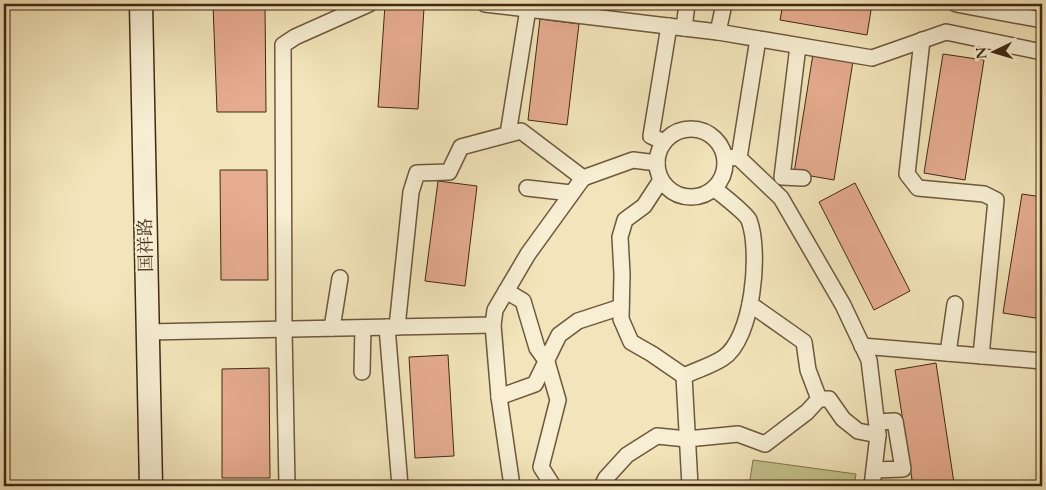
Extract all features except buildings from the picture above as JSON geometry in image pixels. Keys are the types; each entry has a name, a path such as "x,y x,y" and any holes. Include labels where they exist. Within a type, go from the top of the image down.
{"street":[{"name":"国祥路","path":"141,4 151,486"},
{"path":"287,486 284,330 283,44 369,4"},
{"path":"485,4 718,32 872,58 946,32 1042,52"},
{"path":"664,142 651,136 677,27 687,4"},
{"path":"718,32 724,4"},
{"path":"956,4 1042,20"},
{"path":"508,134 528,9"},
{"path":"758,39 732,157 715,189 705,195 694,198 683,197 673,192 661,180 657,163 658,152 664,142 672,134 694,128 705,131 732,157 782,198 843,305 869,360 878,428 872,486"},
{"path":"922,40 907,174 918,188 984,194 996,200 982,356"},
{"path":"798,46 782,177 803,178"},
{"path":"400,486 392,327 411,192 417,173 448,172 461,147 521,131 582,178"},
{"path":"512,486 500,396 493,325 494,310 528,254 582,178 633,160 657,163"},
{"path":"661,180 644,206 625,220 620,237 622,274 621,319 631,342 684,376"},
{"path":"527,188 571,193"},
{"path":"684,376 724,358 740,338 749,312 754,272 754,243 748,218 715,189"},
{"path":"332,328 340,278"},
{"path":"506,291 523,301 537,348 546,362 558,400 541,467 554,486"},
{"path":"750,304 804,342 808,370 819,400"},
{"path":"948,353 955,304"},
{"path":"500,396 535,384 560,335 578,321 622,307"},
{"path":"148,332 493,325"},
{"path":"362,372 363,328"},
{"path":"862,346 1042,361"},
{"path":"684,376 690,486"},
{"path":"602,486 606,478 627,455 657,436 687,438 738,434 765,444 807,412 819,400 829,399 843,419 858,431 878,428 895,421 903,468 874,470"}],"green space":[{"path":"753,460 856,474 854,486 749,486"}]}
